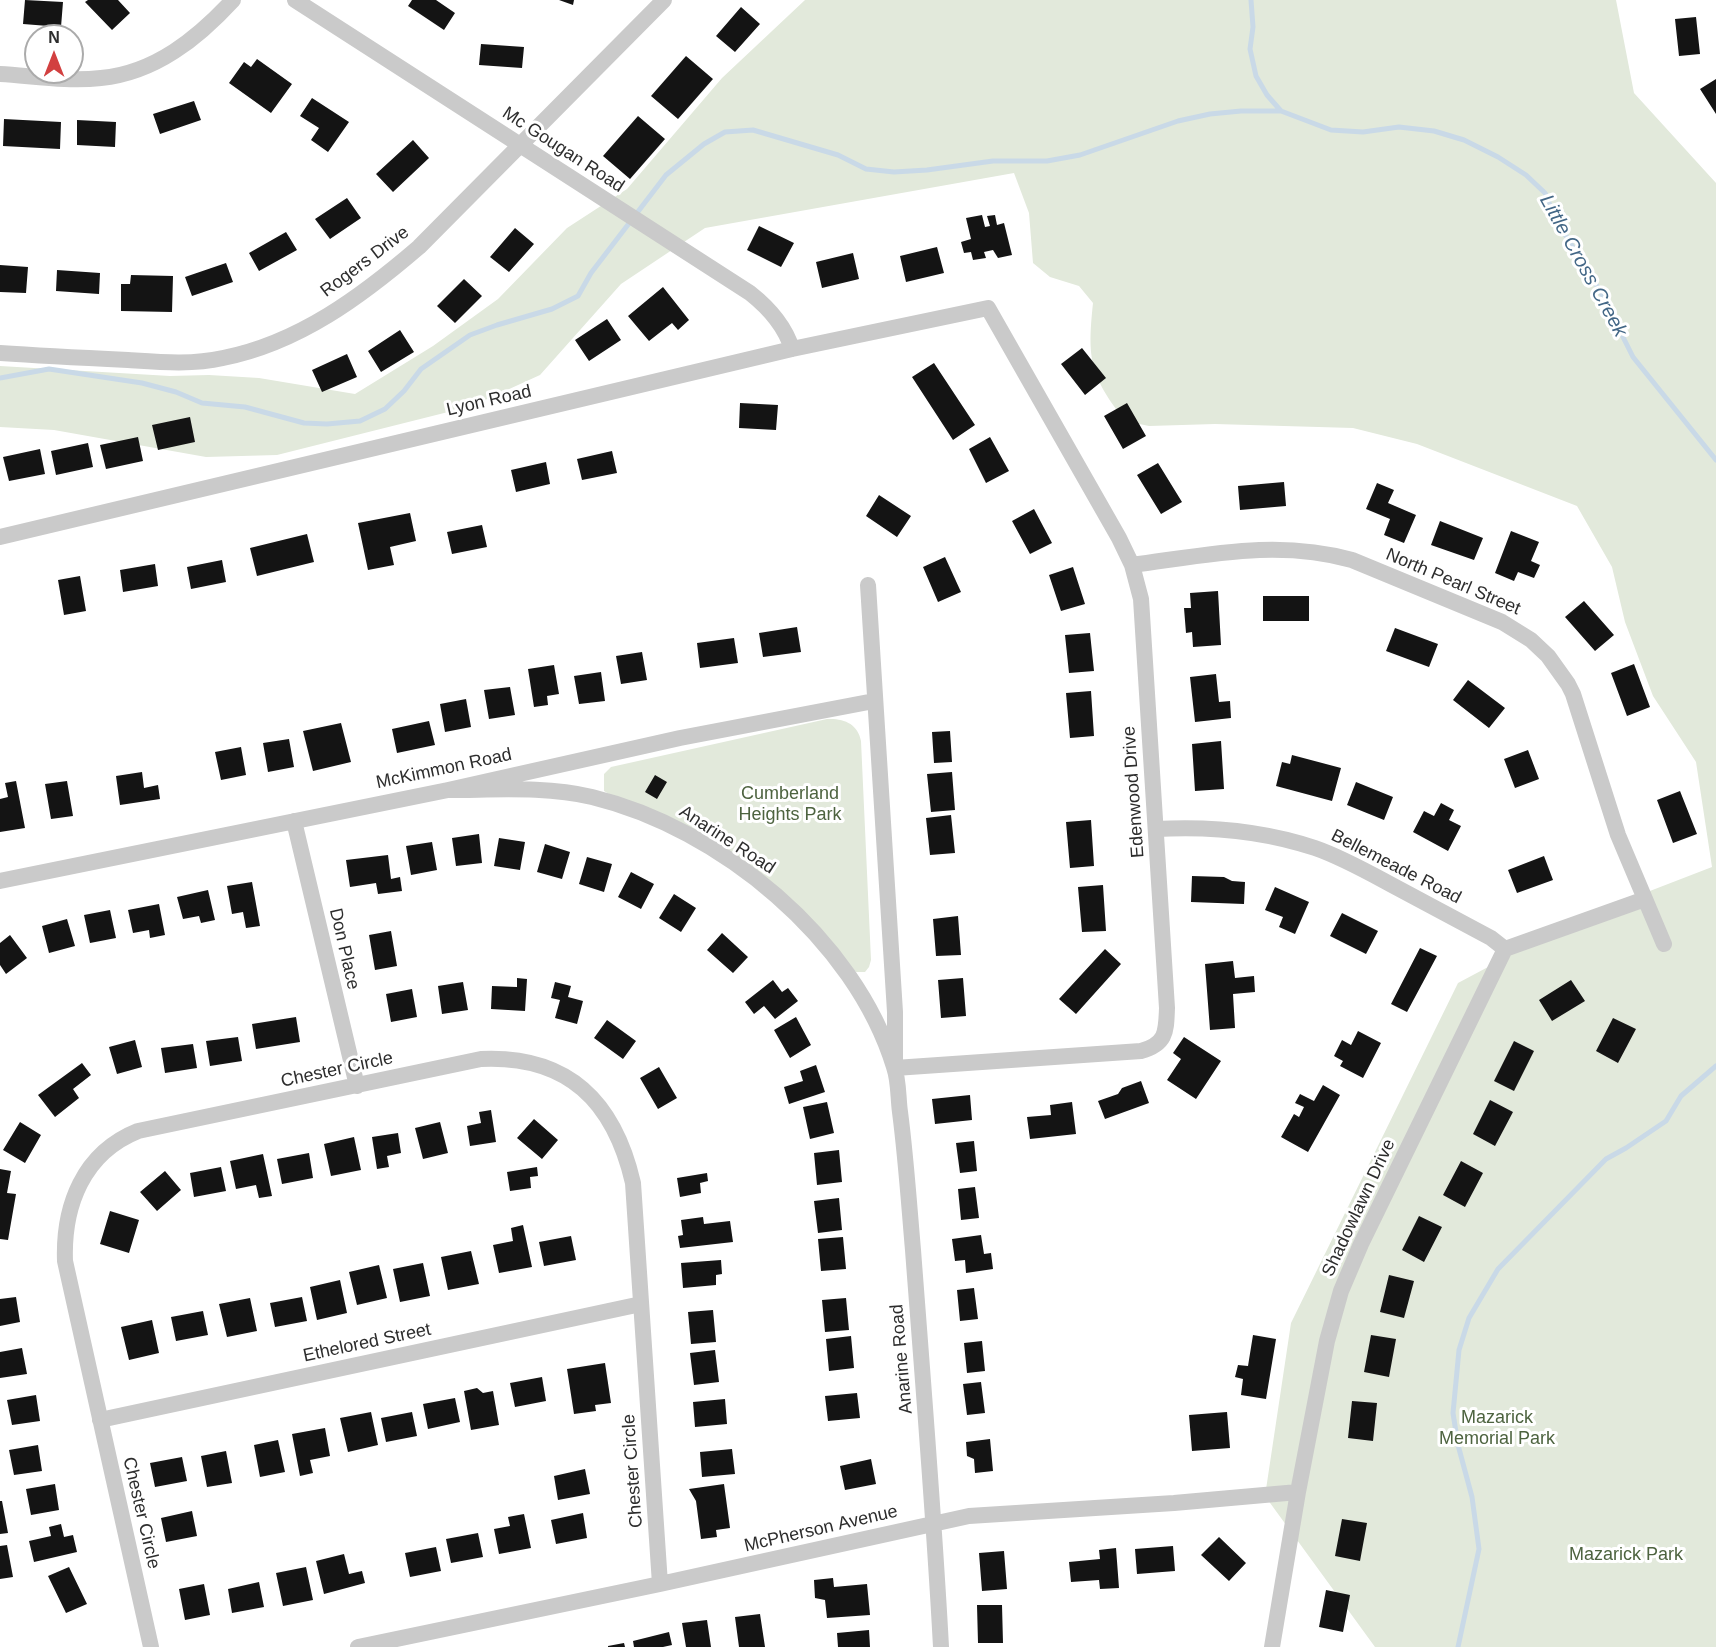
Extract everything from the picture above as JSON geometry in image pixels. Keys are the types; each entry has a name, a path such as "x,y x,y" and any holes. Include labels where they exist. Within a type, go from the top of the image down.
{"street":[{"path":"0,74 80,79 125,74 147,66 186,44 233,0"},
{"name":"Mc Gougan Road","path":"295,0 750,293 775,317 788,336 792,349"},
{"name":"Rogers Drive","path":"0,353 199,362 233,356 276,343 347,304 419,247 664,0"},
{"name":"Lyon Road","path":"0,537 792,349 988,308"},
{"name":"Edenwood Drive","path":"895,1068 1141,1051 1153,1048 1161,1041 1166,1030 1167,1008 1141,599 1132,566 1119,538 988,308"},
{"name":"North Pearl Street","path":"1132,566 1273,548 1330,554 1353,560 1512,627 1531,640 1548,656 1568,684 1618,835 1664,945"},
{"name":"Anarine Road","path":"868,585 895,1012 895,1068 905,1151 934,1524 941,1647"},
{"name":"McKimmon Road","path":"0,881 448,790 668,740 874,701"},
{"name":"Anarine Road","path":"448,790 542,790 591,797 640,812 692,837 731,861 768,889 833,953 854,981 871,1011 895,1068"},
{"name":"Don Place","path":"294,821 357,1086"},
{"name":"Bellemeade Road","path":"1156,829 1216,829 1250,832 1317,848 1359,867 1491,938 1505,949"},
{"name":"McKimmon Road","path":"0,889 21,877"},
{"path":"1505,949 1645,899"},
{"name":"Shadowlawn Drive","path":"1272,1647 1298,1492 1327,1341 1341,1291 1361,1244 1505,949"},
{"name":"Chester Circle","path":"151,1647 65,1261 64,1239 68,1216 75,1194 86,1174 108,1148 138,1131 481,1059 504,1058 526,1061 548,1068 578,1085 609,1119 628,1161 633,1183 660,1584"},
{"name":"Ethelored Street","path":"100,1420 641,1304"},
{"name":"McPherson Avenue","path":"358,1647 969,1516 1174,1503 1298,1492"}],"green space":[{"path":"805,0 1616,0 1634,93 1716,183 1716,1647 1375,1647 1265,1496 1291,1323 1458,983 1580,918 1712,867 1696,762 1653,696 1625,622 1612,567 1577,506 1417,444 1353,428 1215,424 1149,426 1125,421 1104,391 1094,366 1091,353 1093,303 1079,286 1050,277 1033,263 1029,213 1014,173 705,228 621,284 540,375 472,406 277,455 206,457 54,430 0,427 0,366 170,376 209,375 259,378 355,394 433,346 498,299 567,228 627,189 722,78"},
{"name":"Cumberland Heights Park","path":"827,719 849,723 857,730 861,741 871,960 865,972 856,972 793,906 604,791 604,774 611,767"}],"building":[{"path":"25,0 63,2 61,24 23,24"},
{"path":"88,0 118,0 130,13 112,30 85,2"},
{"path":"412,0 436,0 455,13 444,30 408,6"},
{"path":"559,0 574,0 573,5"},
{"path":"741,7 760,24 735,52 716,36"},
{"path":"1696,17 1700,54 1679,56 1675,19"},
{"path":"481,44 524,47 522,68 479,65"},
{"path":"686,56 713,79 678,119 651,96"},
{"path":"257,59 292,84 271,113 229,83 244,62 251,67"},
{"path":"1716,79 1716,114 1700,89"},
{"path":"312,98 349,122 328,152 311,140 319,128 300,116"},
{"path":"194,101 201,120 160,134 153,114"},
{"path":"638,116 665,139 630,179 603,156"},
{"path":"4,119 61,122 60,149 3,146"},
{"path":"77,120 116,122 115,147 77,145"},
{"path":"413,140 429,158 393,192 376,174"},
{"path":"347,198 361,218 330,239 315,219"},
{"path":"982,215 985,227 990,226 987,216 995,215 997,225 1004,223 1012,255 998,258 993,250 984,252 986,258 973,260 971,252 964,253 961,242 971,239 966,218"},
{"path":"759,226 794,243 781,267 747,250"},
{"path":"515,228 534,244 509,272 490,257"},
{"path":"286,232 297,250 259,271 249,253"},
{"path":"937,247 944,273 906,282 900,256"},
{"path":"853,253 859,279 822,288 816,262"},
{"path":"226,263 233,282 192,296 185,277"},
{"path":"0,265 28,267 26,293 0,292"},
{"path":"57,270 100,273 99,294 56,291"},
{"path":"131,275 173,276 172,312 121,311 121,284 130,284"},
{"path":"464,279 482,296 455,323 437,306"},
{"path":"663,287 689,320 678,330 672,323 649,341 628,316"},
{"path":"607,319 621,340 589,361 575,340"},
{"path":"400,330 414,352 381,372 368,351"},
{"path":"1082,348 1106,378 1085,395 1061,364"},
{"path":"347,354 357,377 322,392 312,370"},
{"path":"934,363 975,425 953,440 912,377"},
{"path":"740,403 778,405 776,430 739,428"},
{"path":"1127,403 1146,436 1123,449 1104,416"},
{"path":"190,417 195,442 158,450 152,425"},
{"path":"138,437 143,461 106,469 100,445"},
{"path":"990,437 1009,471 986,483 969,449"},
{"path":"88,443 93,467 56,475 51,451"},
{"path":"40,449 45,474 9,481 3,457"},
{"path":"612,451 617,473 582,480 577,459"},
{"path":"546,462 550,484 516,492 511,470"},
{"path":"1158,463 1182,502 1161,514 1137,475"},
{"path":"1284,482 1286,506 1240,510 1238,486"},
{"path":"1377,483 1394,490 1388,503 1416,515 1404,543 1384,535 1390,519 1366,509"},
{"path":"879,495 911,516 897,537 866,516"},
{"path":"1034,509 1052,543 1030,554 1012,521"},
{"path":"410,513 416,541 390,547 394,565 368,570 358,523"},
{"path":"1440,521 1483,538 1474,560 1431,545"},
{"path":"482,525 487,547 452,554 447,532"},
{"path":"1511,531 1539,542 1531,561 1540,565 1534,578 1518,572 1514,581 1495,573"},
{"path":"307,534 314,562 257,576 250,548"},
{"path":"945,557 961,592 938,602 923,567"},
{"path":"222,560 226,582 191,589 187,567"},
{"path":"155,564 158,586 123,592 120,570"},
{"path":"1073,567 1085,604 1061,611 1049,575"},
{"path":"80,576 86,611 64,615 58,580"},
{"path":"1218,591 1221,645 1193,647 1192,632 1186,633 1184,608 1191,608 1190,593"},
{"path":"1263,596 1309,596 1309,621 1263,621"},
{"path":"1584,601 1614,635 1595,651 1565,617"},
{"path":"797,627 801,652 763,657 759,633"},
{"path":"1395,628 1438,644 1429,667 1386,651"},
{"path":"1090,633 1094,671 1069,673 1065,635"},
{"path":"734,638 738,663 700,668 697,643"},
{"path":"642,652 647,680 621,684 616,656"},
{"path":"1634,664 1650,707 1627,716 1611,673"},
{"path":"554,665 559,694 547,696 548,705 534,707 528,669"},
{"path":"601,672 605,701 579,704 574,676"},
{"path":"1216,674 1219,702 1230,701 1231,718 1195,722 1190,677"},
{"path":"1468,680 1505,708 1489,728 1453,700"},
{"path":"510,687 515,715 489,719 484,690"},
{"path":"1091,691 1094,736 1070,738 1066,693"},
{"path":"466,699 471,727 445,732 440,704"},
{"path":"429,721 435,745 397,753 392,729"},
{"path":"341,723 351,762 313,771 303,731"},
{"path":"950,731 952,762 934,763 932,732"},
{"path":"289,739 294,767 268,772 263,743"},
{"path":"1221,741 1224,789 1195,791 1192,744"},
{"path":"241,747 246,775 221,780 215,752"},
{"path":"1528,750 1539,779 1515,788 1504,759"},
{"path":"1292,755 1341,768 1332,801 1276,786 1282,762 1290,764"},
{"path":"142,772 144,788 158,785 160,799 120,805 116,776"},
{"path":"952,772 955,810 931,812 927,774"},
{"path":"655,775 667,782 657,799 645,792"},
{"path":"16,781 25,828 0,832 0,799 8,797 5,783"},
{"path":"67,781 73,816 51,819 45,784"},
{"path":"1356,782 1393,797 1384,820 1347,805"},
{"path":"1680,791 1697,834 1673,843 1657,800"},
{"path":"1441,803 1454,810 1449,820 1461,826 1448,851 1413,832 1424,811 1434,816"},
{"path":"951,815 955,853 930,855 926,818"},
{"path":"1091,820 1094,866 1070,868 1066,822"},
{"path":"479,834 482,863 456,866 452,838"},
{"path":"499,838 525,842 520,870 494,866"},
{"path":"432,842 437,870 411,875 406,846"},
{"path":"545,844 570,852 562,879 537,872"},
{"path":"388,855 391,879 400,877 402,891 378,894 376,883 350,887 346,860"},
{"path":"1544,856 1553,880 1517,893 1508,870"},
{"path":"587,857 612,864 604,892 579,884"},
{"path":"631,872 654,884 641,909 618,897"},
{"path":"1192,876 1224,877 1232,881 1245,882 1244,904 1191,902"},
{"path":"252,882 260,926 246,928 243,912 232,914 227,886"},
{"path":"1103,885 1106,931 1082,932 1078,887"},
{"path":"1275,887 1309,902 1295,934 1279,927 1283,917 1265,910"},
{"path":"208,890 215,920 201,923 199,916 183,919 177,897"},
{"path":"674,894 696,908 681,932 659,918"},
{"path":"159,904 165,935 150,938 149,930 133,933 128,910"},
{"path":"110,910 116,938 90,943 84,915"},
{"path":"1342,913 1378,931 1366,954 1330,936"},
{"path":"958,916 961,955 936,956 933,919"},
{"path":"67,919 75,946 49,953 42,926"},
{"path":"391,931 397,966 375,970 369,935"},
{"path":"722,933 748,957 733,973 707,950"},
{"path":"10,935 27,958 6,974 0,965 0,943"},
{"path":"1420,948 1437,956 1407,1012 1391,1004"},
{"path":"1105,949 1121,964 1076,1014 1059,999"},
{"path":"1233,961 1235,978 1254,976 1255,992 1233,994 1235,1028 1210,1030 1205,964"},
{"path":"517,978 527,979 525,1011 491,1009 492,986 517,987"},
{"path":"963,978 966,1016 941,1018 938,980"},
{"path":"773,980 782,992 788,988 798,1001 775,1019 764,1006 754,1014 745,1002"},
{"path":"1571,980 1585,1001 1552,1021 1539,1000"},
{"path":"463,982 468,1010 442,1014 438,986"},
{"path":"555,982 571,986 568,997 583,1001 577,1024 555,1018 560,1000 551,998"},
{"path":"412,989 417,1017 391,1022 386,994"},
{"path":"296,1017 300,1042 256,1049 252,1024"},
{"path":"796,1017 811,1045 790,1058 774,1030"},
{"path":"1613,1018 1636,1029 1618,1063 1596,1051"},
{"path":"607,1020 636,1041 623,1059 594,1038"},
{"path":"1358,1031 1381,1043 1363,1078 1340,1066 1343,1061 1334,1056 1342,1040 1351,1045"},
{"path":"238,1037 242,1061 210,1066 206,1041"},
{"path":"1184,1037 1221,1061 1196,1099 1167,1080 1181,1059 1173,1053"},
{"path":"135,1040 142,1067 117,1074 109,1047"},
{"path":"1514,1041 1534,1051 1514,1091 1494,1081"},
{"path":"193,1044 197,1068 165,1073 161,1048"},
{"path":"82,1063 91,1075 73,1089 79,1098 55,1117 38,1095"},
{"path":"816,1065 825,1092 789,1104 784,1087 803,1081 800,1071"},
{"path":"659,1067 677,1098 658,1109 640,1078"},
{"path":"1141,1081 1149,1103 1105,1119 1098,1101 1118,1094 1122,1088"},
{"path":"1323,1085 1340,1095 1308,1152 1281,1137 1294,1114 1299,1117 1304,1107 1295,1103 1300,1094 1314,1101"},
{"path":"970,1095 972,1120 935,1124 932,1099"},
{"path":"1490,1100 1513,1112 1495,1146 1473,1134"},
{"path":"827,1102 834,1133 810,1139 803,1107"},
{"path":"1072,1102 1076,1134 1030,1139 1027,1117 1051,1115 1050,1105"},
{"path":"491,1110 496,1142 470,1146 467,1126 481,1123 479,1112"},
{"path":"534,1119 558,1140 542,1159 517,1138"},
{"path":"20,1122 41,1135 25,1163 3,1150"},
{"path":"440,1122 448,1153 423,1159 415,1128"},
{"path":"398,1133 401,1153 387,1156 389,1167 377,1169 372,1137"},
{"path":"354,1137 361,1170 331,1176 324,1144"},
{"path":"974,1141 977,1171 960,1173 956,1143"},
{"path":"839,1150 842,1182 817,1185 814,1153"},
{"path":"309,1153 313,1178 282,1184 277,1159"},
{"path":"263,1154 272,1196 259,1198 256,1185 236,1189 230,1161"},
{"path":"1461,1161 1483,1173 1465,1207 1443,1195"},
{"path":"221,1167 226,1191 194,1197 190,1173"},
{"path":"537,1167 538,1176 530,1177 531,1188 510,1191 507,1172"},
{"path":"0,1169 11,1171 7,1193 16,1194 8,1240 0,1239"},
{"path":"165,1171 181,1190 157,1211 140,1192"},
{"path":"707,1173 708,1181 700,1183 701,1193 680,1197 677,1178"},
{"path":"975,1187 979,1218 961,1220 958,1189"},
{"path":"839,1198 842,1230 818,1233 814,1201"},
{"path":"110,1211 139,1220 129,1253 100,1244"},
{"path":"1419,1216 1442,1227 1424,1262 1402,1250"},
{"path":"703,1217 704,1224 730,1221 733,1242 680,1248 678,1236 683,1235 681,1220"},
{"path":"523,1225 532,1267 499,1273 493,1245 513,1241 511,1228"},
{"path":"981,1235 984,1254 991,1253 993,1269 966,1273 965,1260 955,1261 952,1239"},
{"path":"571,1236 576,1260 544,1266 539,1242"},
{"path":"843,1237 846,1269 821,1271 818,1239"},
{"path":"471,1251 479,1284 448,1290 441,1257"},
{"path":"721,1260 722,1274 716,1275 716,1285 683,1288 681,1263"},
{"path":"423,1263 430,1296 400,1302 393,1269"},
{"path":"379,1265 387,1298 357,1305 349,1272"},
{"path":"1389,1275 1414,1281 1404,1318 1380,1312"},
{"path":"340,1280 347,1313 317,1320 310,1287"},
{"path":"974,1288 978,1319 960,1321 957,1290"},
{"path":"16,1297 20,1322 0,1326 0,1299"},
{"path":"302,1297 307,1321 275,1327 270,1303"},
{"path":"250,1298 257,1331 227,1337 219,1304"},
{"path":"846,1298 849,1330 825,1332 822,1300"},
{"path":"713,1310 716,1342 691,1344 688,1312"},
{"path":"203,1311 208,1335 176,1341 171,1317"},
{"path":"152,1320 159,1353 129,1360 121,1327"},
{"path":"1253,1335 1276,1339 1266,1399 1241,1395 1243,1379 1235,1377 1238,1365 1248,1366"},
{"path":"1371,1335 1396,1339 1389,1377 1364,1372"},
{"path":"851,1336 854,1368 829,1371 826,1339"},
{"path":"982,1341 985,1371 967,1373 964,1343"},
{"path":"22,1348 27,1374 0,1378 0,1352"},
{"path":"715,1350 719,1382 694,1385 690,1353"},
{"path":"605,1363 611,1403 595,1405 596,1411 574,1414 567,1369"},
{"path":"542,1377 546,1401 515,1407 510,1383"},
{"path":"981,1382 985,1413 967,1415 963,1384"},
{"path":"477,1388 483,1393 493,1391 499,1425 471,1430 464,1391"},
{"path":"857,1393 860,1418 828,1421 825,1396"},
{"path":"36,1395 40,1421 12,1425 7,1400"},
{"path":"455,1398 460,1422 428,1429 423,1404"},
{"path":"725,1399 727,1424 695,1427 693,1402"},
{"path":"1352,1401 1377,1403 1373,1441 1348,1438"},
{"path":"371,1412 378,1445 348,1452 340,1418"},
{"path":"412,1412 417,1436 386,1442 381,1418"},
{"path":"1227,1412 1230,1448 1192,1451 1189,1415"},
{"path":"325,1428 330,1456 310,1460 313,1473 300,1476 292,1434"},
{"path":"990,1439 993,1471 975,1473 974,1459 967,1456 966,1442"},
{"path":"278,1440 285,1472 260,1477 254,1445"},
{"path":"38,1445 42,1471 14,1475 9,1450"},
{"path":"732,1449 735,1474 702,1477 700,1452"},
{"path":"226,1451 232,1483 207,1487 201,1456"},
{"path":"182,1457 187,1481 155,1487 150,1463"},
{"path":"871,1459 876,1484 845,1490 840,1466"},
{"path":"585,1469 590,1494 558,1500 554,1476"},
{"path":"55,1484 59,1510 31,1515 26,1489"},
{"path":"724,1484 730,1528 716,1530 717,1537 701,1539 696,1501 689,1489"},
{"path":"0,1501 2,1501 8,1533 0,1534"},
{"path":"192,1511 197,1536 166,1542 161,1518"},
{"path":"583,1513 587,1538 556,1544 551,1520"},
{"path":"524,1514 531,1548 499,1554 494,1529 510,1526 508,1517"},
{"path":"1342,1519 1367,1523 1360,1561 1335,1556"},
{"path":"61,1524 64,1537 73,1535 77,1552 34,1562 29,1541 51,1536 49,1527"},
{"path":"478,1533 483,1557 451,1563 446,1539"},
{"path":"1219,1537 1246,1563 1229,1581 1201,1555"},
{"path":"7,1545 13,1577 0,1579 0,1546"},
{"path":"1173,1546 1175,1571 1137,1574 1135,1549"},
{"path":"436,1547 441,1571 410,1577 405,1553"},
{"path":"1116,1548 1119,1588 1100,1589 1099,1580 1071,1582 1069,1562 1100,1559 1099,1550"},
{"path":"1004,1551 1007,1589 982,1591 979,1553"},
{"path":"344,1554 349,1574 362,1571 365,1583 324,1594 316,1561"},
{"path":"69,1567 87,1604 66,1613 48,1576"},
{"path":"306,1567 313,1600 283,1606 276,1573"},
{"path":"833,1578 834,1587 867,1584 870,1615 827,1618 825,1600 815,1598 814,1580"},
{"path":"259,1582 264,1607 232,1613 228,1589"},
{"path":"204,1584 210,1615 185,1620 179,1589"},
{"path":"1326,1590 1350,1595 1343,1632 1319,1627"},
{"path":"977,1605 1002,1605 1003,1643 978,1643"},
{"path":"760,1614 765,1647 739,1647 735,1617"},
{"path":"707,1620 711,1647 686,1647 682,1623"},
{"path":"869,1630 870,1647 838,1647 837,1633"},
{"path":"669,1632 672,1645 634,1647 633,1641"},
{"path":"624,1643 625,1647 608,1647 608,1646"}],"waterway":[{"name":"Little Cross Creek","path":"1251,0 1253,27 1250,49 1256,76 1267,95 1281,111 1331,130 1363,132 1399,127 1434,131 1464,140 1498,157 1526,175 1545,193 1555,218 1600,291 1633,357 1716,460"},
{"path":"0,378 49,369 142,383 176,392 202,403 245,407 304,423 327,424 360,421 385,409 404,391 421,369 470,335 552,309 578,296 591,273 666,175 704,144 725,132 753,130 838,155 866,169 894,172 993,161 1047,161 1080,155 1178,121 1210,114 1281,111"},
{"path":"1458,1647 1479,1549 1472,1497 1458,1445 1453,1413 1459,1350 1469,1318 1498,1269 1606,1159 1666,1121 1681,1096 1716,1066"}],"park label":[{"name":"Mazarick Memorial Park","path":"1497,1428"},
{"name":"Mazarick Park","path":"1626,1555"}]}
